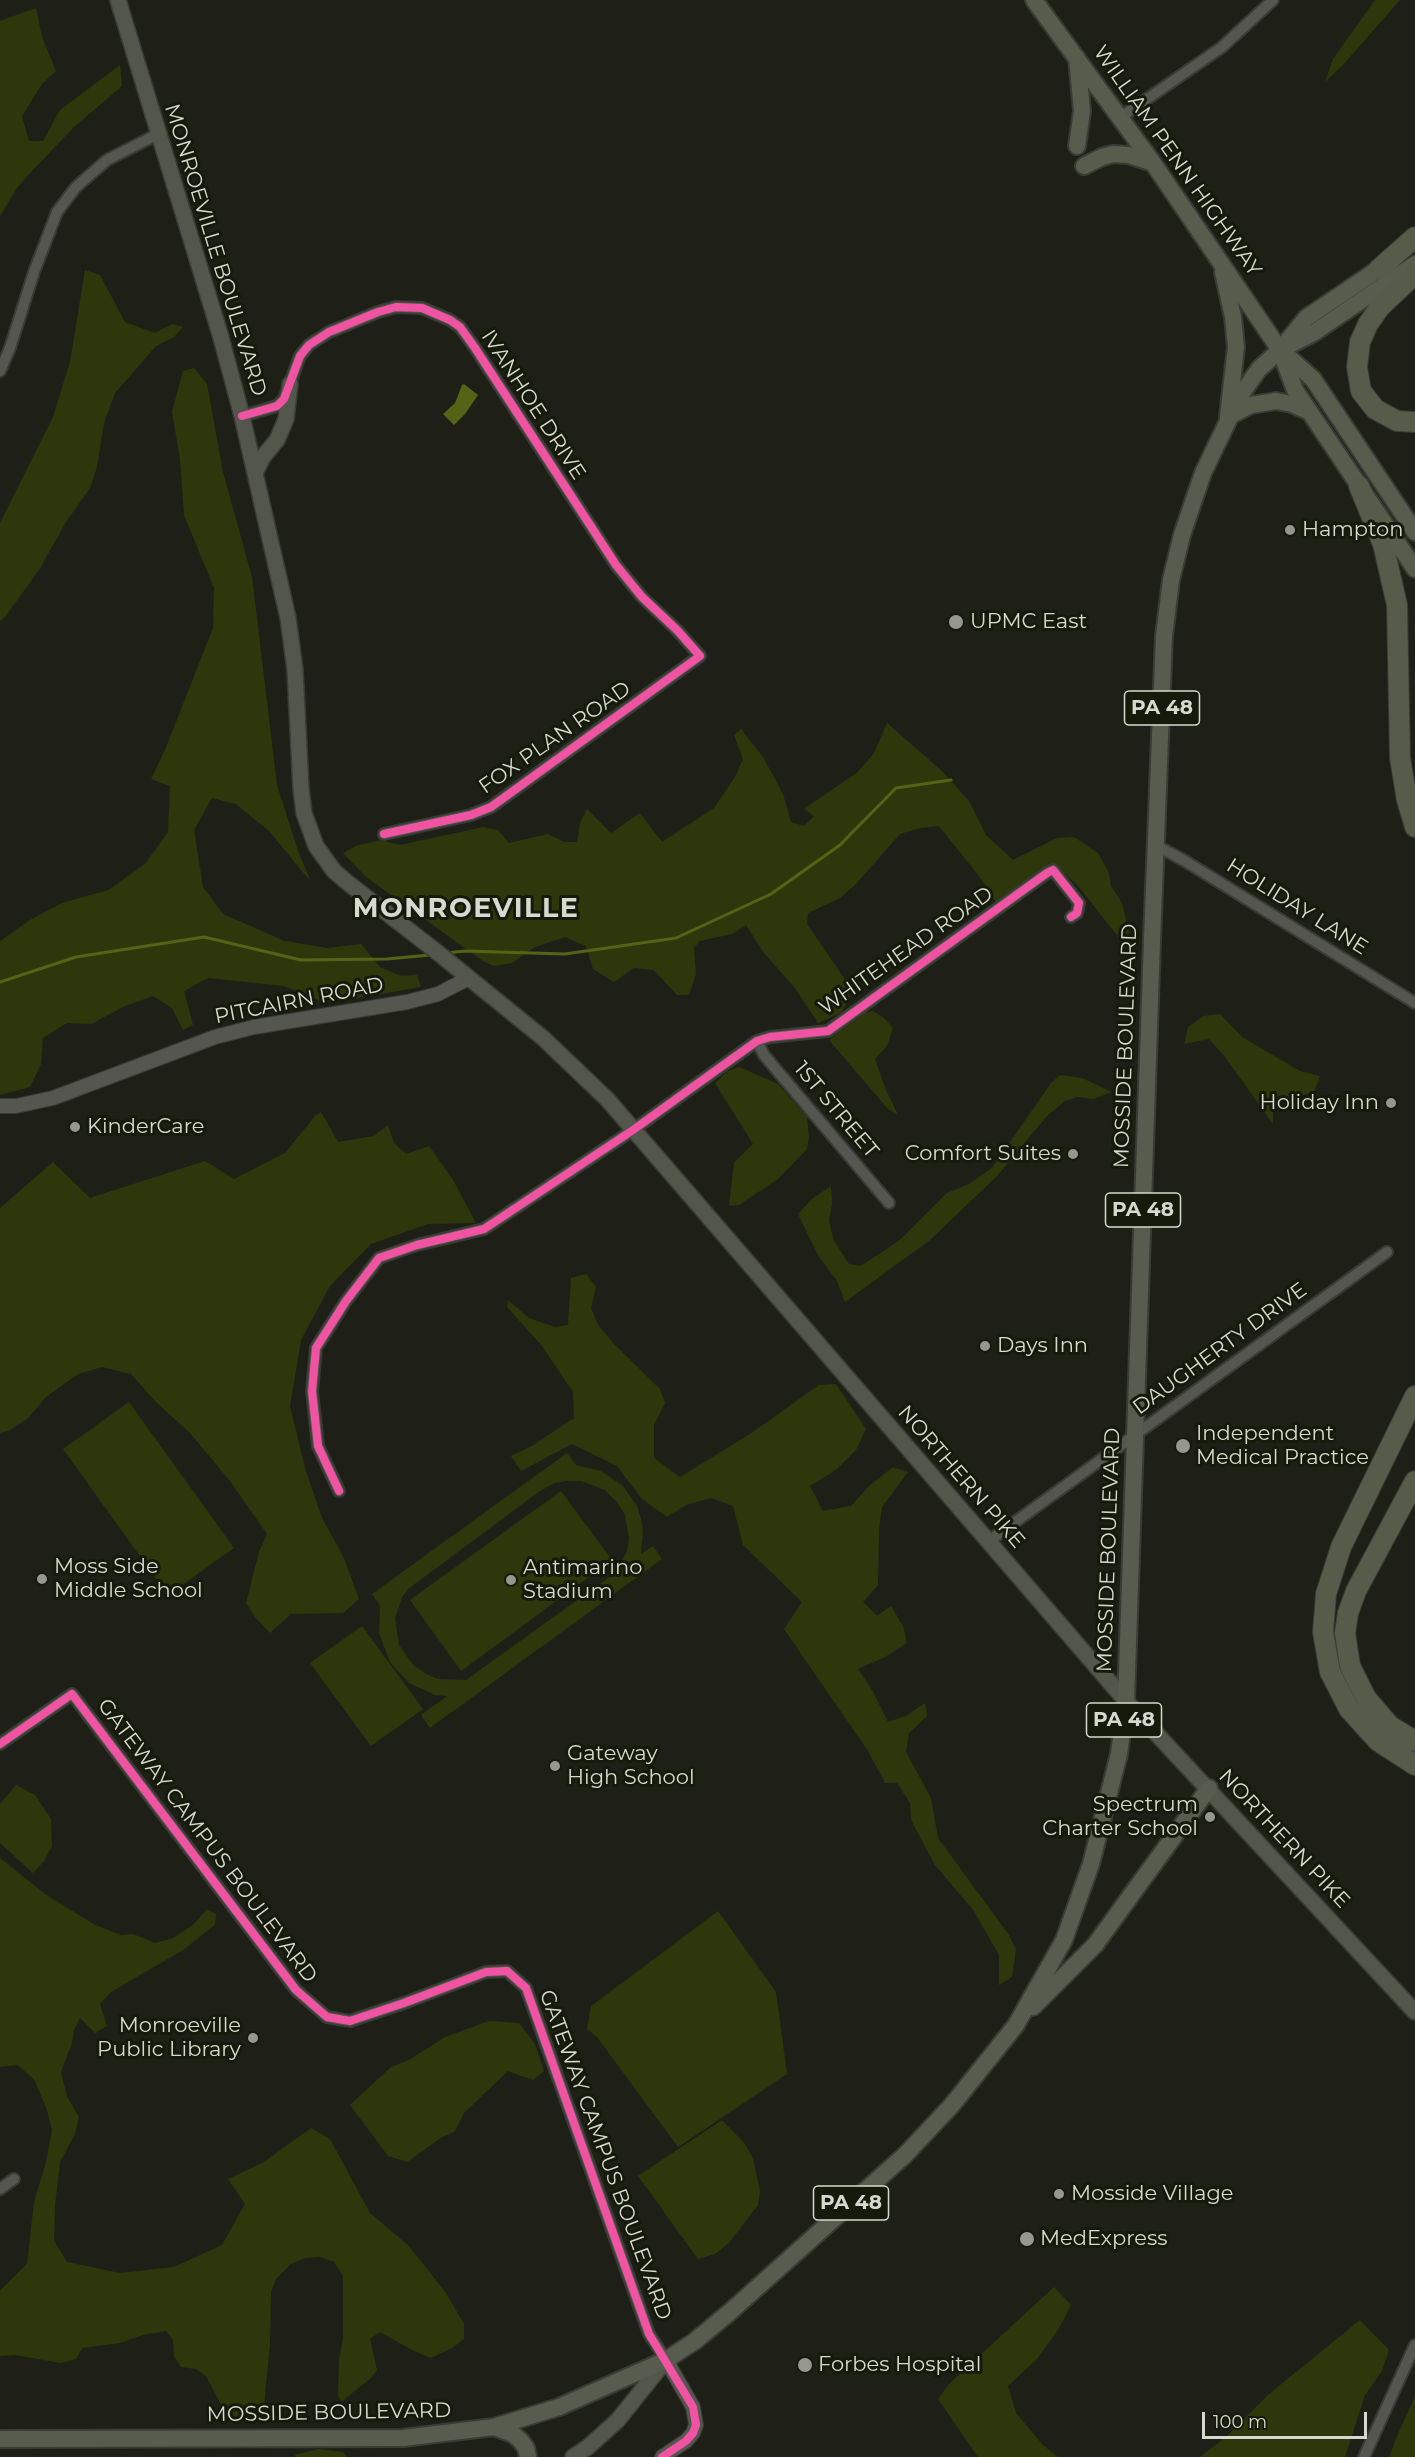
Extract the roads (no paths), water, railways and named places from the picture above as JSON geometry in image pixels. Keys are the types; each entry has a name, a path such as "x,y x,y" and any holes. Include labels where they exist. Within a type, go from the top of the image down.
{"highway":[{"name":"WILLIAM PENN HIGHWAY","path":"1034,0 1153,163 1280,350 1295,390 1415,569"},
{"path":"1077,58 1082,111 1077,146"},
{"path":"1084,166 1113,154 1128,155 1153,163"},
{"path":"1379,269 1415,237"},
{"path":"1221,262 1235,333 1235,373 1228,417"},
{"path":"1415,274 1380,308 1368,324 1360,342 1356,367 1361,391 1375,409 1397,421 1415,422"},
{"name":"WILLIAM PENN HIGHWAY","path":"1280,350 1312,379 1415,532"},
{"path":"1228,417 1251,405 1276,400"},
{"path":"1359,486 1383,544 1397,605 1400,758 1407,800 1415,827"},
{"path":"1415,1396 1341,1547 1326,1594 1323,1632 1330,1672 1349,1709 1378,1741 1415,1764"},
{"path":"1415,1481 1356,1592 1348,1613 1345,1644 1354,1676 1366,1698 1390,1726 1415,1741"}],"main road":[{"name":"MONROEVILLE BOULEVARD","path":"118,0 242,416 292,640 296,670 302,789 309,830 325,858 348,883 469,978"},
{"path":"1280,350 1306,318 1415,245"},
{"path":"1280,350 1315,332 1415,264"},
{"name":"MOSSIDE BOULEVARD","path":"0,2439 403,2438 494,2427 559,2407 666,2361 731,2311 905,2155 952,2105 1016,2025 1064,1940 1092,1864 1119,1754 1126,1701 1164,636 1171,580 1191,506 1228,417 1253,377 1280,350"},
{"path":"255,473 263,457 277,440 286,419 290,384"},
{"path":"1276,400 1310,412"},
{"name":"NORTHERN PIKE","path":"469,978 543,1038 607,1099 1126,1701 1415,2012"},
{"path":"1016,2025 1095,1945 1209,1788"},
{"path":"573,2457 588,2447 618,2420 666,2361"},
{"path":"494,2427 513,2434 521,2441 528,2457"}],"street":[{"path":"1120,117 1222,47 1273,0"},
{"path":"0,372 52,222 63,202 90,173 107,160 158,134"},
{"name":"IVANHOE DRIVE","path":"242,416 277,406 284,399 297,361 309,345 329,332 396,307 435,312 460,327 476,348 616,565 642,597 677,630 700,656"},
{"name":"FOX PLAN ROAD","path":"384,834 471,815 491,807 700,656"},
{"name":"HOLIDAY LANE","path":"1157,846 1415,1003"},
{"name":"WHITEHEAD ROAD","path":"339,1491 318,1446 312,1391 316,1348 346,1301 379,1258 417,1245 484,1230 633,1130 757,1041 828,1031 1053,870 1079,903 1077,913 1071,917"},
{"name":"PITCAIRN ROAD","path":"0,1106 16,1106 53,1098 215,1037 254,1027 407,1002 438,994 469,978"},
{"name":"1ST STREET","path":"757,1041 764,1055 889,1203"},
{"name":"DAUGHERTY DRIVE","path":"989,1541 1387,1252"},
{"name":"GATEWAY CAMPUS BOULEVARD","path":"0,1744 72,1694 296,1990 327,2017 350,2021 486,1972 507,1971 526,1988 650,2334 666,2361"},
{"path":"0,2190 14,2179"},
{"path":"1364,2457 1415,2344"},
{"path":"662,2457 686,2441 696,2425 693,2407 666,2361"}],"waterway":[{"path":"446,953 465,951 565,954 676,938 771,894 840,845 896,788 951,780"},
{"path":"0,982 76,957 204,937 301,960 387,959 430,955"}],"place":[{"name":"Hampton","path":"1290,530"},
{"name":"UPMC East","path":"956,622"},
{"name":"Holiday Inn","path":"1391,1103"},
{"name":"KinderCare","path":"75,1127"},
{"name":"Comfort Suites","path":"1073,1154"},
{"name":"Days Inn","path":"985,1346"},
{"name":"Independent Medical Practice","path":"1183,1446"},
{"name":"Moss Side Middle School","path":"42,1579"},
{"name":"Antimarino Stadium","path":"511,1580"},
{"name":"Gateway High School","path":"555,1766"},
{"name":"Spectrum Charter School","path":"1210,1817"},
{"name":"Monroeville Public Library","path":"253,2038"},
{"name":"Mosside Village","path":"1059,2194"},
{"name":"MedExpress","path":"1027,2239"},
{"name":"Forbes Hospital","path":"805,2365"}],"district":[{"name":"MONROEVILLE","path":"466,909"}]}
